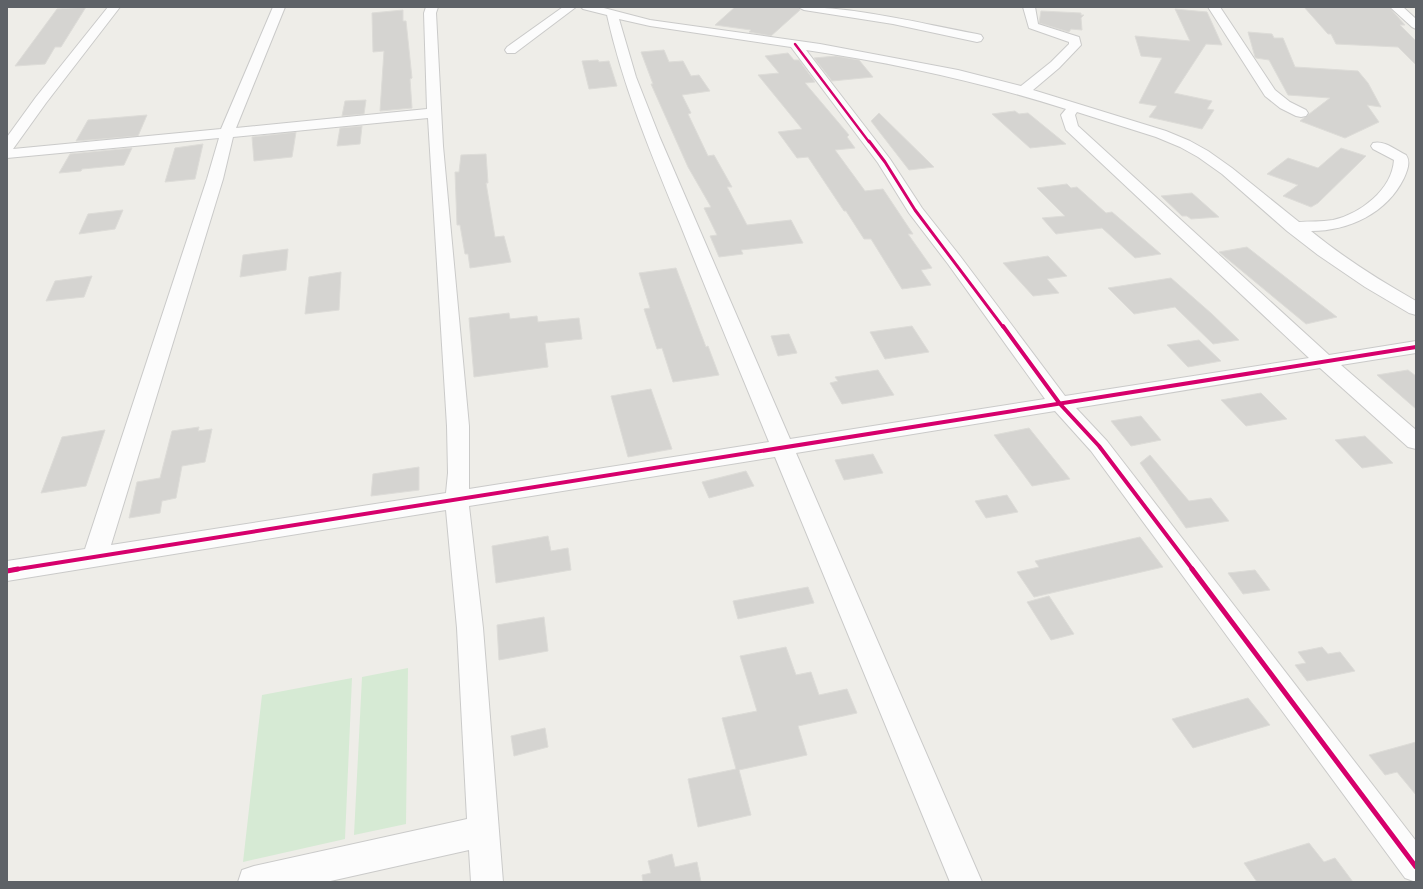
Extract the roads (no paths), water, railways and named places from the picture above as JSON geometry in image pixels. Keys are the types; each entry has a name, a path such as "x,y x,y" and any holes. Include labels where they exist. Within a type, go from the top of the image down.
{"street":[{"path":"7,147 41,100 114,7"},
{"path":"95,557 215,179 227,133 278,7"},
{"path":"432,7 430,13 434,113 458,426 459,473 457,501 470,628 487,882"},
{"path":"511,50 570,7"},
{"path":"587,7 650,23 886,59 958,74 1023,91 1073,108 1140,127 1185,144 1227,171 1293,226 1344,265 1416,309"},
{"path":"804,7 893,21 977,38"},
{"path":"1023,91 1055,65 1075,45 1075,40 1033,26 1029,7"},
{"path":"1214,7 1270,93 1285,105 1301,113"},
{"path":"1396,7 1416,25"},
{"path":"612,13 617,37 639,103 672,186 966,882"},
{"path":"795,44 880,156 916,210 1060,404 1099,446 1416,867"},
{"path":"1073,108 1068,115 1071,128 1325,362 1416,442"},
{"path":"7,154 434,113"},
{"path":"1293,226 1325,226 1344,221 1366,212 1384,197 1396,180 1402,164 1401,158 1378,146"},
{"path":"7,571 457,501 1416,347"},
{"path":"254,882 484,831"}]}
